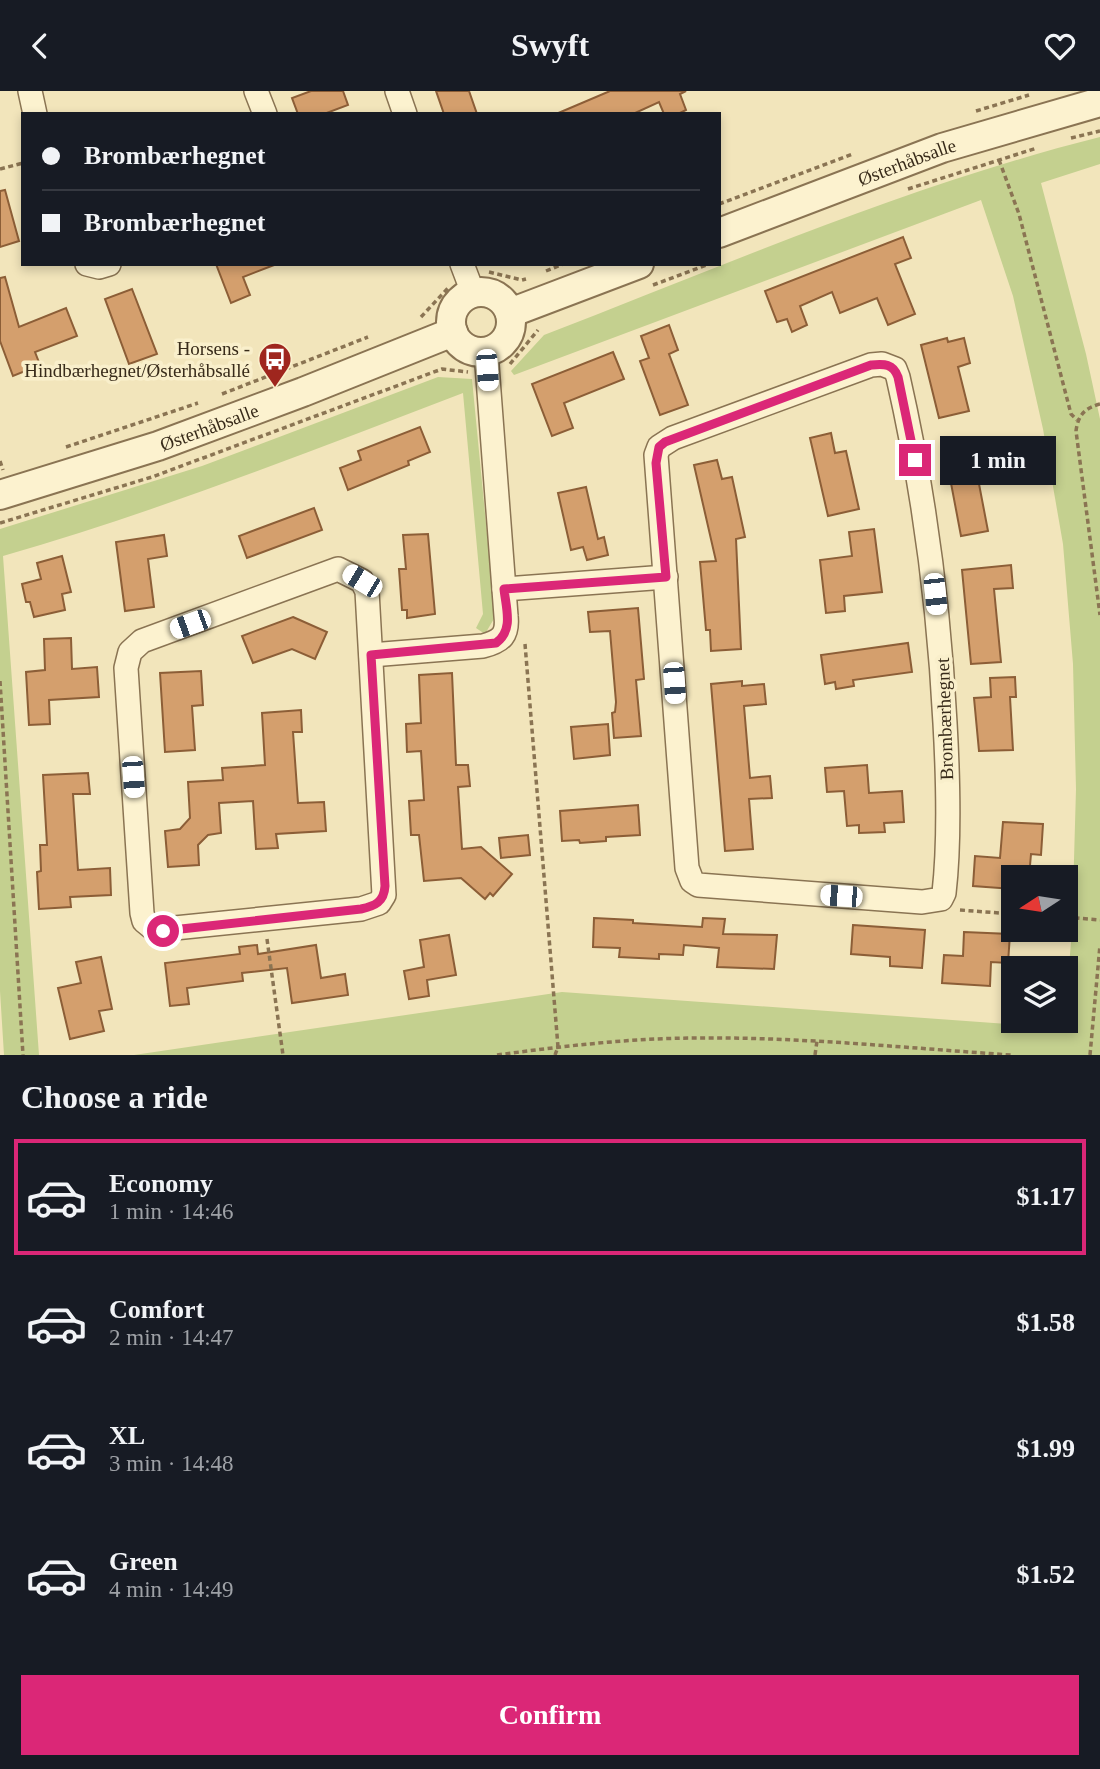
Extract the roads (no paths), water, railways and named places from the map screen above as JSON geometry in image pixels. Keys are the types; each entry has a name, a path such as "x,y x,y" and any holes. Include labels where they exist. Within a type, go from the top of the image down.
{"street":[{"path":"30,91 35,112"},
{"path":"256,91 264,112"},
{"path":"397,91 404,112"},
{"name":"Østerhåbsalle","path":"721,232 942,148 1100,101"},
{"path":"510,313 641,277"},
{"path":"371,655 496,643 504,637 507,628 486,361 509,333 510,313 499,298 467,279 464,298 453,313 453,332 463,346 486,361"},
{"name":"Østerhåbsalle","path":"1,477 158,446 453,332"},
{"name":"Brombærhegnet","path":"871,365 890,365 895,369 919,479 941,648 947,766 945,882 941,899 932,902 909,901 705,886 692,881 687,868 666,577 656,463 659,447 665,442 871,365"},
{"path":"338,569 362,581 365,586 371,655 384,895 379,903 371,907 163,931 155,930 144,921 126,668 130,652 142,641 338,569"},
{"path":"504,589 666,577"}],"place":[{"name":"Horsens - Hindbærhegnet/Østerhåbsallé","path":"275,389"}]}
